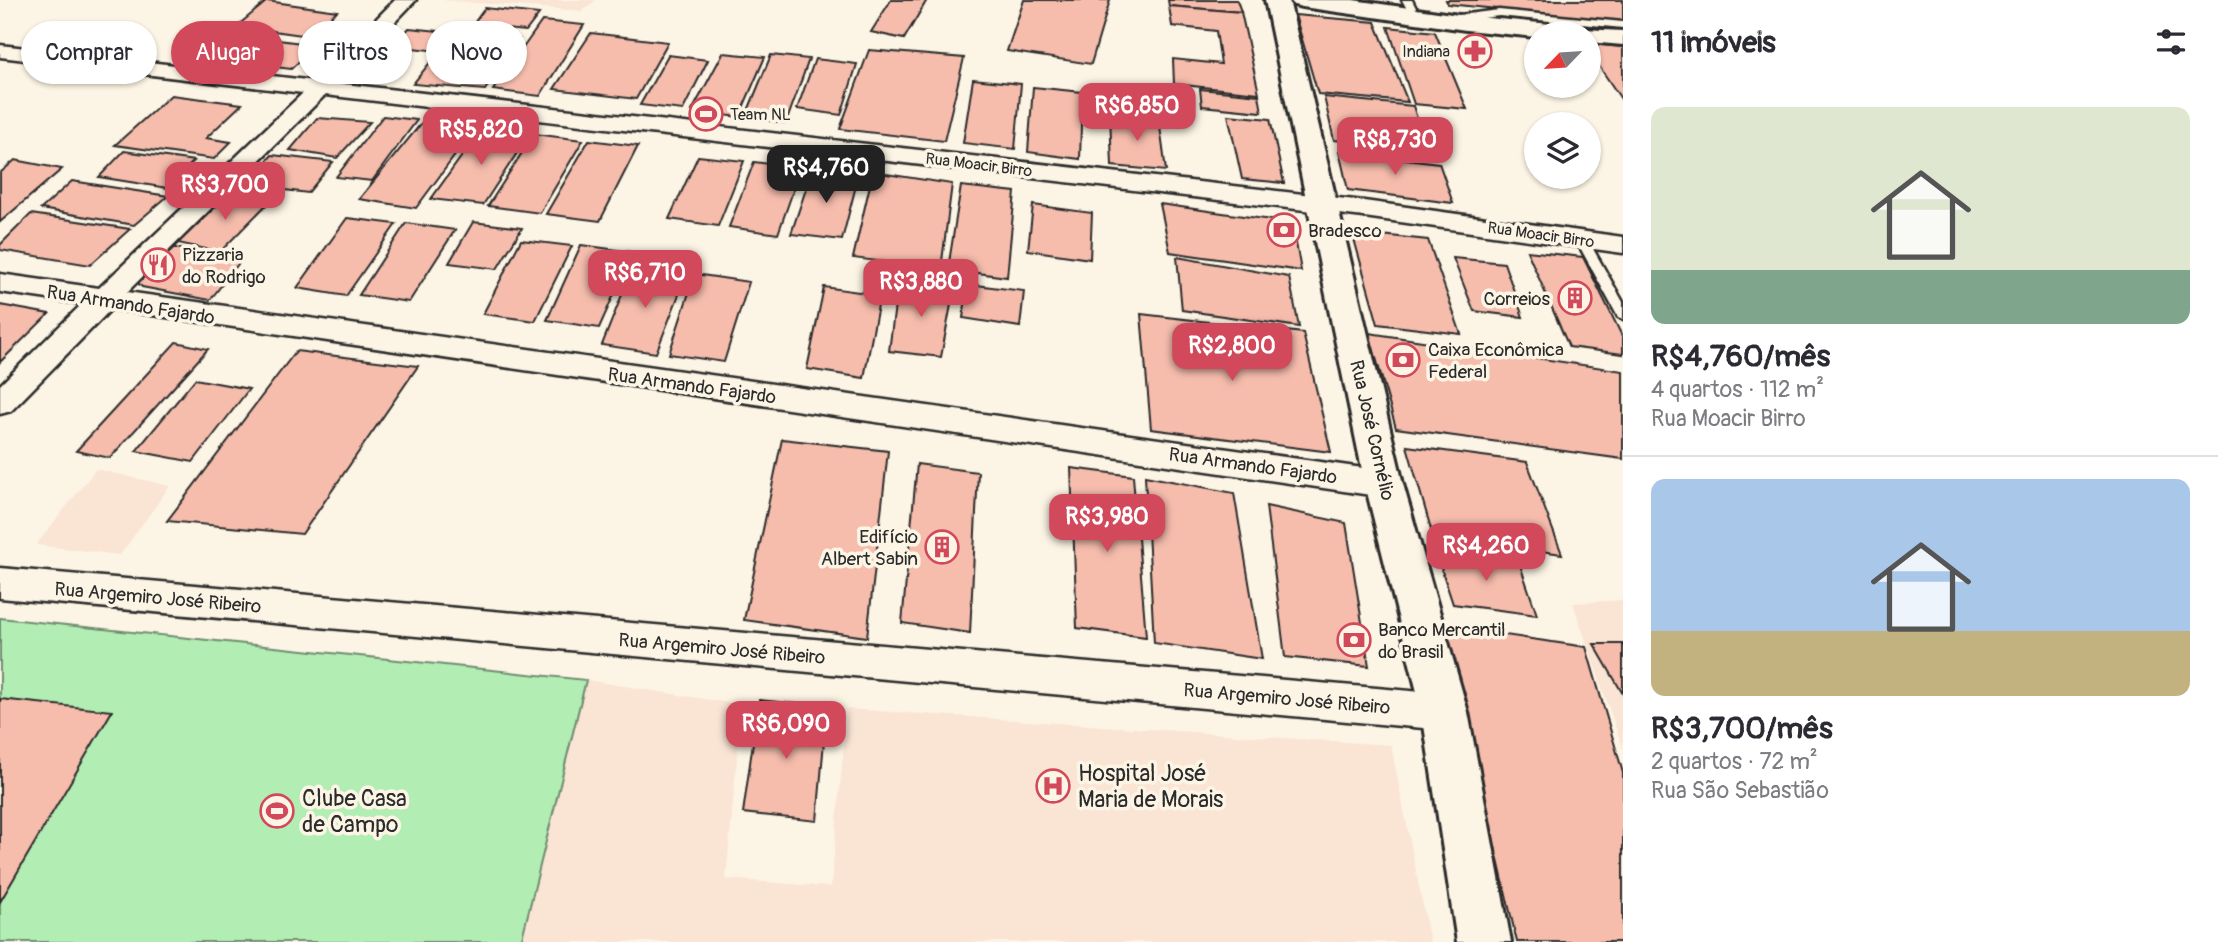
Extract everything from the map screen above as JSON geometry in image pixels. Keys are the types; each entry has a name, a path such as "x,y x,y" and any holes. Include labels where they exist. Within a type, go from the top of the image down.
{"main road":[{"name":"Rua José Cornélio","path":"1276,0 1384,484 1445,712 1484,942"},
{"path":"1302,0 1411,8 1443,20 1524,28"},
{"path":"1601,36 1623,38"}],"street":[{"path":"0,403 101,300 323,88 406,0"},
{"name":"Rua Moacir Birro","path":"0,51 1321,204 1623,245"},
{"name":"Rua Armando Fajardo","path":"0,284 1384,484"},
{"name":"Rua Argemiro José Ribeiro","path":"0,583 1445,712"}],"lane":[{"path":"1443,20 1499,13 1623,25"},
{"path":"1581,240 1623,314"}],"shaded area":[{"path":"440,0 596,0 582,11"},
{"path":"96,469 170,486 120,555 36,545"},
{"path":"1623,600 1623,749 1573,603"},
{"path":"586,680 742,705 726,879 831,887 847,709 1391,745 1430,942 521,942"}],"green space":[{"name":"Clube Casa de Campo","path":"0,618 586,680 521,942 0,942"}],"building":[{"path":"891,0 927,0 904,39 871,32"},
{"path":"1024,0 1110,0 1091,64 1007,51"},
{"path":"1168,0 1237,0 1241,12 1169,6"},
{"path":"1446,0 1623,0 1623,22 1448,4"},
{"path":"267,1 337,11 326,21 298,21 298,34 284,33 284,21 243,21"},
{"path":"1169,6 1241,12 1259,93 1174,84 1173,59 1221,64 1216,31 1172,26"},
{"path":"485,8 539,14 527,30 527,21 476,21"},
{"path":"1295,15 1375,22 1408,102 1318,94"},
{"path":"542,21 584,25 540,96 493,90 497,84 527,84 527,42"},
{"path":"1388,27 1435,32 1467,109 1414,104"},
{"path":"412,28 426,30 426,50 412,48"},
{"path":"591,33 668,42 636,99 554,89"},
{"path":"284,41 298,43 298,63 291,69 284,68"},
{"path":"1601,45 1623,47 1623,102 1601,69"},
{"path":"869,50 964,58 944,141 840,129"},
{"path":"723,53 765,57 739,117 692,111"},
{"path":"668,55 708,60 683,110 640,105"},
{"path":"771,55 809,59 786,123 745,118"},
{"path":"815,59 857,64 841,115 797,109"},
{"path":"426,68 426,84 489,84 485,90 413,84"},
{"path":"973,79 1021,84 1015,149 963,143"},
{"path":"1033,87 1082,92 1080,159 1028,152"},
{"path":"1200,89 1259,95 1262,112 1202,106"},
{"path":"171,95 242,104 206,138 231,142 214,159 115,145"},
{"path":"1324,97 1413,106 1427,149 1334,140"},
{"path":"1110,113 1159,119 1166,171 1112,166"},
{"path":"1228,115 1270,119 1284,183 1242,179"},
{"path":"383,116 417,120 372,181 336,177"},
{"path":"317,118 370,122 337,158 290,150"},
{"path":"424,120 476,127 416,208 359,199"},
{"path":"482,128 530,133 483,205 431,199"},
{"path":"534,134 583,140 540,213 488,206"},
{"path":"589,140 638,146 600,221 546,214"},
{"path":"124,151 194,161 167,188 99,177"},
{"path":"1339,151 1439,163 1453,203 1348,190"},
{"path":"272,155 333,162 308,193 245,185"},
{"path":"698,156 744,161 718,226 669,219"},
{"path":"15,160 62,169 0,222 0,173"},
{"path":"754,162 801,168 778,234 729,227"},
{"path":"813,168 859,174 842,240 791,234"},
{"path":"873,172 952,184 941,269 853,258"},
{"path":"72,181 168,196 134,225 41,209"},
{"path":"961,186 1015,192 1007,277 948,269"},
{"path":"232,191 272,199 220,252 178,243"},
{"path":"1160,204 1278,221 1290,228 1295,237 1301,271 1170,252"},
{"path":"1033,205 1092,213 1090,259 1028,250"},
{"path":"31,214 130,229 90,265 0,250 0,245"},
{"path":"347,218 396,224 346,296 297,288"},
{"path":"473,222 522,228 497,269 449,263"},
{"path":"406,223 455,230 409,302 359,295"},
{"path":"1352,232 1428,240 1461,334 1378,324"},
{"path":"521,240 572,246 535,321 483,314"},
{"path":"581,245 633,252 599,328 547,320"},
{"path":"169,247 242,259 210,300 142,287 135,280"},
{"name":"Correios","path":"1527,251 1583,257 1623,338 1623,354 1569,347"},
{"path":"1177,257 1289,277 1299,327 1182,310"},
{"path":"1453,258 1504,263 1523,317 1474,311"},
{"path":"633,267 687,274 656,353 602,345"},
{"path":"695,274 749,282 724,362 669,354"},
{"path":"898,282 954,289 941,357 889,351"},
{"path":"968,284 1024,291 1020,327 963,318"},
{"path":"824,287 880,295 864,378 807,369"},
{"path":"0,305 49,314 0,362"},
{"path":"1141,314 1303,333 1331,452 1151,429"},
{"path":"1369,333 1623,371 1623,459 1396,428"},
{"path":"176,342 208,349 110,458 76,451"},
{"path":"296,351 418,366 302,534 167,521"},
{"path":"195,379 249,389 193,462 136,451"},
{"path":"782,439 888,451 867,637 744,620"},
{"path":"1407,446 1527,462 1562,554 1433,536"},
{"name":"Edifício Albert Sabin","path":"917,464 978,472 970,633 902,623"},
{"path":"1071,468 1133,476 1146,637 1077,628"},
{"path":"1145,476 1234,493 1262,659 1154,643"},
{"path":"1266,506 1346,523 1369,666 1285,657"},
{"path":"1435,550 1519,562 1537,615 1453,604"},
{"path":"1444,626 1586,647 1623,773 1623,942 1517,942"},
{"path":"1594,644 1623,644 1623,694"},
{"path":"0,699 112,711 0,902"},
{"path":"759,700 827,707 817,821 743,813"}],"place":[{"name":"Indiana","path":"1475,51"},
{"name":"Team NL","path":"706,114"},
{"name":"Bradesco","path":"1284,230"},
{"name":"Pizzaria do Rodrigo","path":"158,265"},
{"name":"Correios","path":"1575,298"},
{"name":"Caixa Econômica Federal","path":"1403,360"},
{"name":"Edifício Albert Sabin","path":"942,547"},
{"name":"Banco Mercantil do Brasil","path":"1354,640"},
{"name":"Hospital José Maria de Morais","path":"1053,786"},
{"name":"Clube Casa de Campo","path":"277,811"}]}
